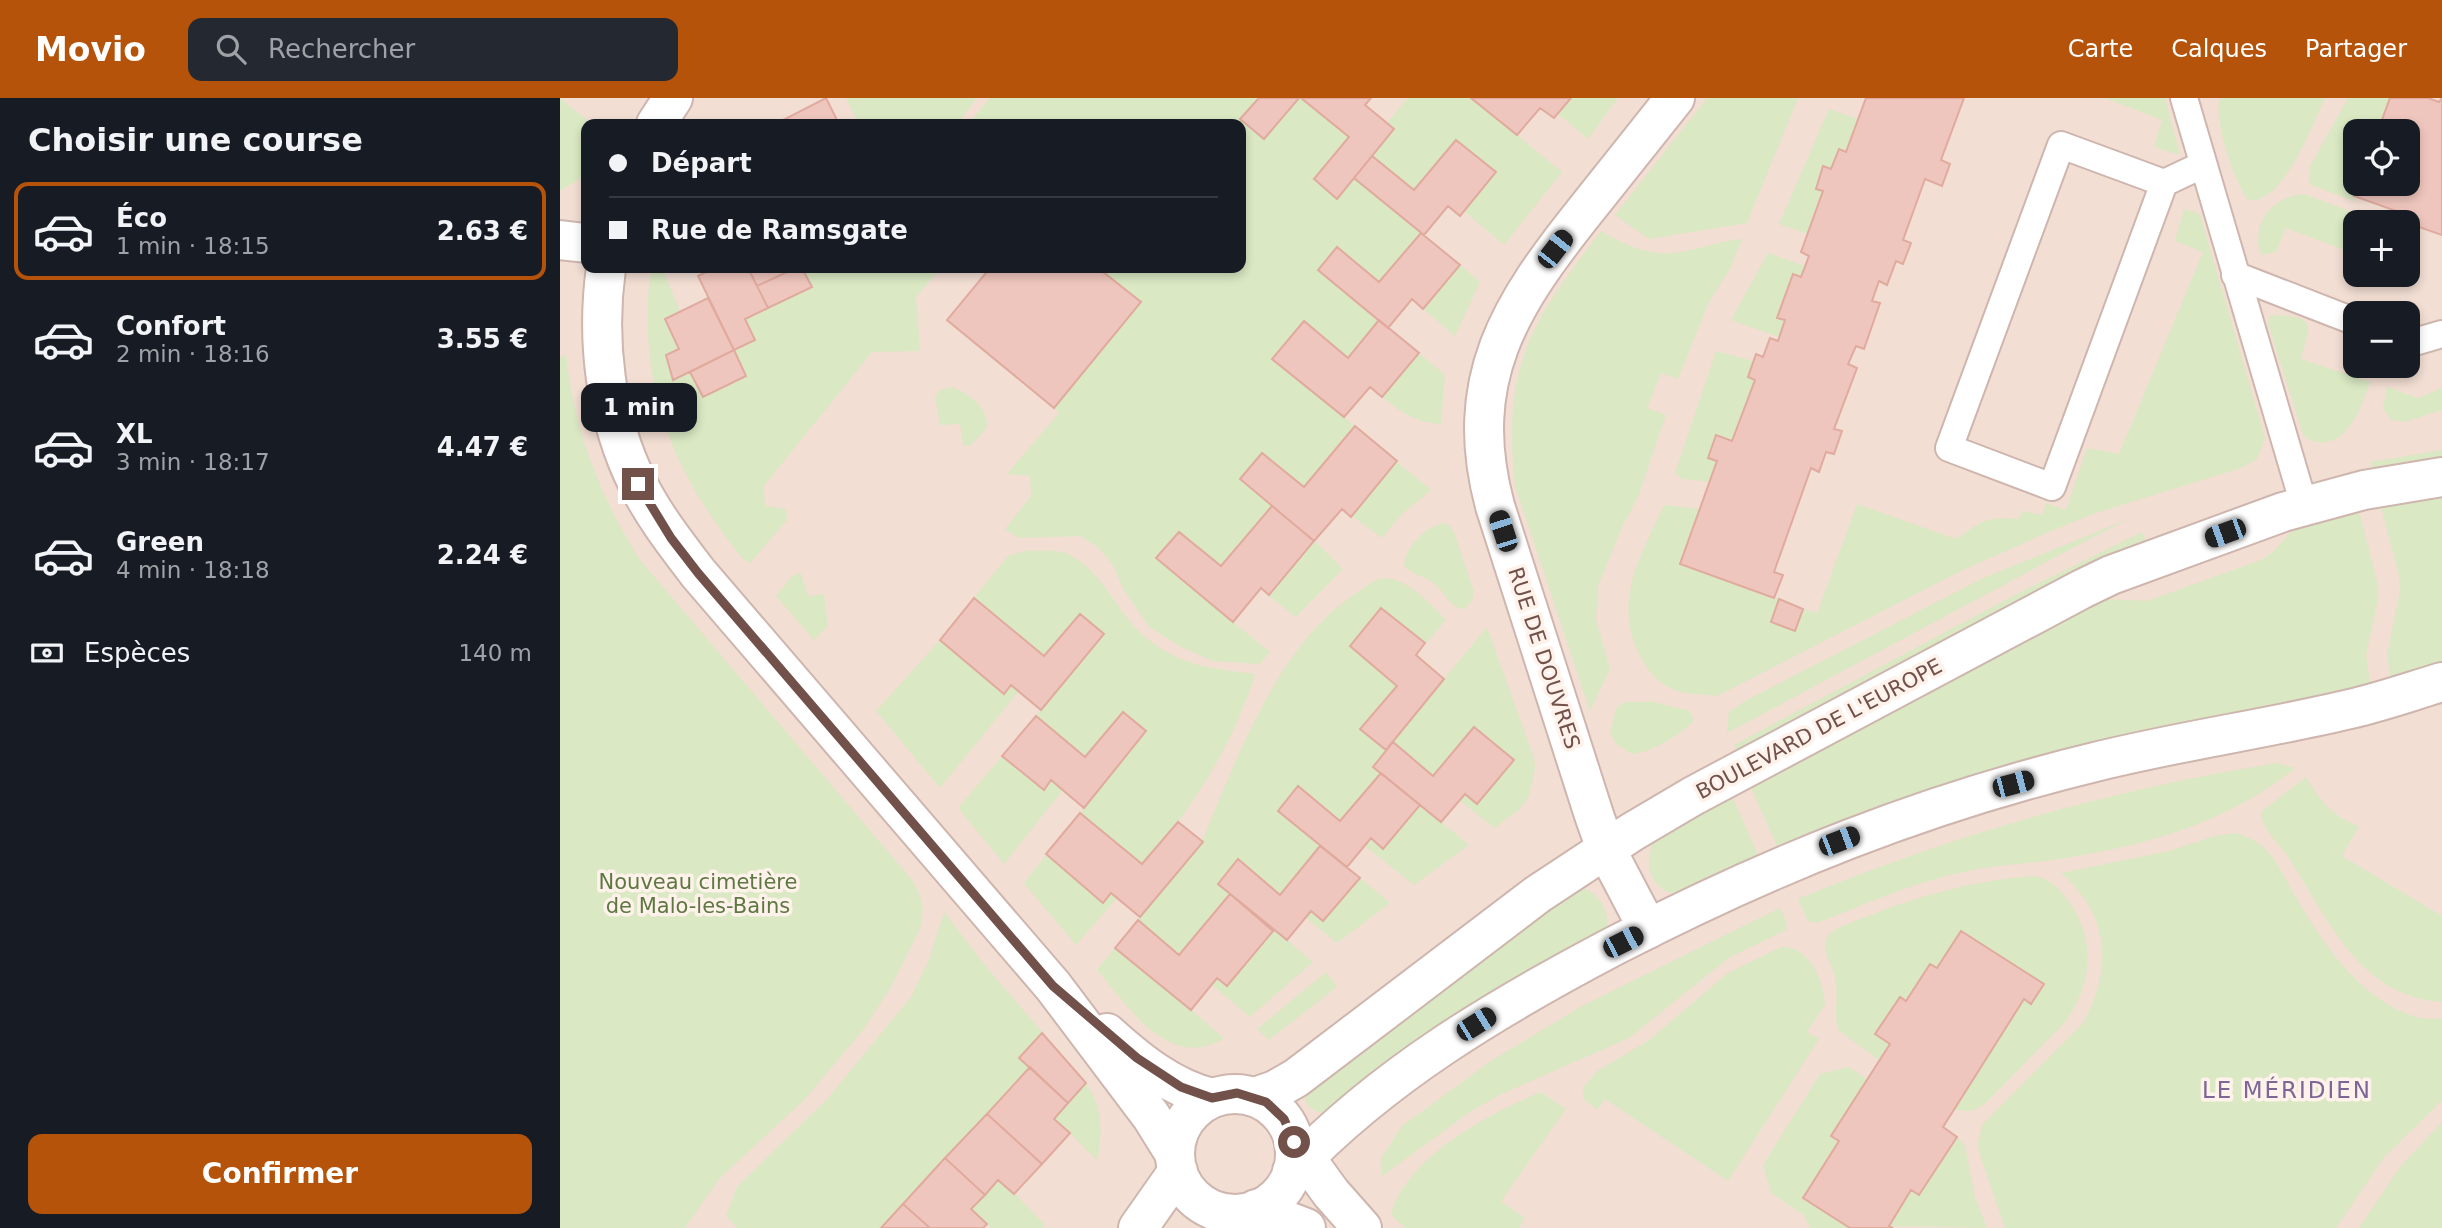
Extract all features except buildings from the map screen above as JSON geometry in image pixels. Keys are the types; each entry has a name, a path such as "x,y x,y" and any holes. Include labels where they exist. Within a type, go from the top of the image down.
{"street":[{"path":"659,119 673,98"},
{"name":"RUE DE DOUVRES","path":"1648,929 1606,849 1495,506 1485,456 1485,406 1493,363 1501,340 1530,283 1675,98"},
{"path":"560,240 581,242"},
{"path":"605,273 602,348 611,402 626,459 653,510 698,573 1053,986 1151,1116 1176,1162 1187,1191 1199,1202 1230,1217 1306,1228"},
{"name":"BOULEVARD DE L'EUROPE","path":"1255,1097 1296,1078 1514,911 1606,849 1693,796 2089,585 2304,505 2364,490 2442,477"},
{"path":"1230,1217 1281,1192 1297,1157 1358,1108 1460,1035 1531,991 1648,929 1818,849 1942,805 2095,762 2350,709 2442,682"},
{"path":"1053,986 1152,1071 1191,1092 1212,1098"},
{"path":"1138,1228 1176,1162 1175,1141 1185,1119 1197,1107 1212,1098 1237,1093 1266,1102 1280,1115 1297,1157 1362,1228"}],"lane":[{"path":"2184,98 2304,505"},
{"path":"2165,183 2061,145 1949,448 2052,487 2165,183 2202,164"},
{"path":"2235,275 2343,317"},
{"path":"2420,340 2442,334"}],"shaded area":[{"path":"560,98 2442,98 2442,1228 560,1228"}],"green space":[{"path":"560,98 586,119 581,119 581,178 560,191"},
{"path":"846,98 977,98 961,119 856,119"},
{"path":"990,98 1371,98 1365,105 1387,123 1408,98 1618,98 1588,139 1558,114 1554,118 1540,108 1517,135 1562,172 1504,245 1464,211 1460,216 1448,206 1424,235 1480,282 1455,336 1412,299 1388,327 1445,375 1441,424 1411,417 1370,387 1344,417 1431,490 1402,514 1382,538 1342,509 1315,541 1343,569 1296,617 1260,589 1233,622 1270,652 1260,664 1213,661 1181,647 1149,627 1122,587 1113,565 1099,548 1080,536 1019,538 1005,529 1031,496 1030,476 1007,474 1059,413 1054,408 1140,302 1104,273 1246,273 1246,119 972,119"},
{"path":"1707,98 1798,98 1747,223 1649,239 1615,215"},
{"path":"2105,98 2165,98 2180,155 2154,147 2162,120"},
{"path":"2220,98 2325,98 2305,143 2285,177 2261,198 2248,200 2237,179 2219,121"},
{"path":"2348,98 2390,98 2382,119 2343,119 2343,196 2355,196 2353,201 2309,184 2310,166"},
{"path":"1829,109 1858,119 1846,152 1839,149 1831,169 1823,167 1816,188 1823,191 1808,234 1779,224"},
{"path":"2304,194 2347,210 2343,210 2343,249 2286,228 2276,252 2261,255 2258,244 2261,223 2273,206 2293,196"},
{"path":"2184,209 2200,214 2265,438 2257,459 2241,468 2096,513 2046,533 1959,572 1717,696 1674,690 1662,684 1648,670 1631,632 1629,595 1640,559 1664,505 1700,509 1680,565 1779,599 1771,622 1795,631 1803,609 1817,613 1857,504 1956,539 1978,524 1998,518 2018,519 2023,511 2042,515 2046,503 2066,510 2087,448 2119,454 2203,252 2175,241"},
{"path":"1601,231 1629,246 1659,253 1681,252 1742,239 1731,267 1708,304 1678,379 1661,373 1647,408 1666,415 1638,497 1622,527 1598,586 1596,620 1610,669 1590,711 1515,486 1512,444 1513,408 1518,377 1527,348 1556,293"},
{"path":"1768,253 1805,266 1801,277 1793,274 1778,318 1785,320 1779,337 1731,320"},
{"path":"651,273 664,273 680,311 708,298 698,276 704,273 937,273 916,297 920,351 872,352 764,486 765,506 786,509 787,520 750,563 741,557 704,505 675,452 656,395 648,332"},
{"path":"2270,315 2303,320 2308,329 2301,359 2343,373 2343,378 2358,378 2370,382 2362,405 2349,427 2332,441 2307,439 2303,434 2268,324"},
{"path":"1716,351 1753,361 1748,377 1755,380 1732,441 1716,435 1717,461 1710,482 1682,479 1675,473"},
{"name":"Nouveau cimetière de Malo-les-Bains","path":"566,355 576,410 591,462 612,511 640,560 913,881 923,909 920,929 891,987 863,1030 805,1099 719,1179 685,1228 560,1228 560,357"},
{"path":"950,387 977,402 985,415 986,429 970,446 963,445 960,424 940,425 935,396"},
{"path":"2387,387 2418,398 2442,388 2442,410 2404,422 2391,420 2383,408"},
{"path":"2442,450 2442,465 2374,476 2370,462"},
{"path":"2442,490 2442,660 2435,669 2391,685 2387,654 2400,590 2399,576 2379,499"},
{"path":"2357,503 2378,585 2378,599 2366,655 2371,689 1780,853 1749,783 2103,599 2147,601 2261,560 2300,524"},
{"path":"2131,518 1727,733 1729,712 1745,701 1981,579"},
{"path":"1444,523 1450,526 1455,535 1474,592 1472,601 1464,609 1451,603 1434,583 1404,565 1408,551 1418,538"},
{"path":"2142,532 2148,547 1740,757 1734,745 2013,596"},
{"path":"1025,551 1058,551 1080,561 1100,581 1135,627 1171,655 1197,664 1255,674 1223,751 1178,822 1202,842 1245,740 1283,671 1305,640 1330,614 1373,582 1382,579 1399,581 1406,585 1446,620 1416,655 1444,679 1487,627 1534,758 1535,769 1529,796 1519,810 1494,828 1459,800 1441,822 1469,845 1414,885 1365,846 1347,867 1390,903 1337,943 1306,918 1287,940 1313,962 1250,1017 1212,985 1191,1010 1224,1038 1204,1047 1186,1047 1168,1041 1136,1016 1097,970 1140,917 1117,898 1076,945 1024,883 1084,808 1062,791 1004,864 958,808 1041,710 1018,692 940,788 876,711 940,640 1008,556"},
{"path":"801,573 808,596 824,594 828,626 814,640 776,596 792,576"},
{"path":"1624,702 1654,702 1690,711 1694,721 1666,742 1632,754 1617,745 1610,733 1616,709"},
{"path":"2277,763 2295,768 2240,805 2211,819 2150,840 2086,855 1968,871 1891,894 1817,923 1808,921 1798,899 1914,854 2034,817 2155,786"},
{"path":"2306,777 2328,807 2359,826 2342,856 2442,916 2442,1002 2413,997 2389,986 2367,970 2332,928 2288,857 2267,830 2261,812"},
{"path":"1730,791 1761,862 1680,895 1661,888 1651,874 1649,865 1655,837"},
{"path":"2235,833 2257,843 2272,857 2319,934 2363,986 2380,1000 2399,1010 2420,1018 2442,1019 2442,1101 2384,1157 2336,1228 2005,1228 1980,1155 1978,1143 1982,1125 2083,1023 2093,1003 2102,963 2102,944 2089,907 2061,873 2169,851 2215,836"},
{"path":"2032,876 2043,878 2056,886 2076,914 2087,944 2086,976 2082,991 2066,1021 1988,1101 1973,1110 1955,1109 2024,999 2032,1004 2044,984 1961,931 1937,968 1930,964 1906,1001 1900,997 1875,1034 1890,1044 1879,1060 1838,1030 1835,977 1825,945 1831,933 1886,909 1927,896 1989,881"},
{"path":"1580,887 1593,894 1602,905 1607,918 1606,933 1326,1113 1317,1112 1307,1104 1305,1091 1448,973"},
{"path":"1780,908 1787,923 1786,930 1730,957 1629,1038 1502,1094 1471,1111 1381,1177 1381,1158 1402,1126 1491,1061 1580,1007"},
{"path":"944,912 988,969 1086,1083 1099,1111 1100,1139 1097,1160 1070,1133 1014,1193 1045,1225 1042,1228 991,1228 987,1224 983,1228 737,1228 726,1216 737,1187 828,1098 911,997 928,962"},
{"path":"1781,947 1800,952 1818,976 1825,1005 1807,1032 1819,1039 1728,1181 1605,1099 1597,1110 1583,1098 1584,1087 1597,1071 1648,1041 1728,973"},
{"path":"1326,972 1337,987 1269,1040 1257,1029"},
{"path":"1849,1067 1867,1079 1831,1135 1839,1141 1803,1198 1850,1228 1810,1228 1804,1215 1771,1193 1763,1165 1820,1074"},
{"path":"1541,1092 1566,1109 1501,1201 1525,1218 1519,1228 1405,1228 1391,1215 1400,1194 1414,1174 1432,1156 1475,1125"},
{"path":"2442,1122 2442,1228 2359,1228 2400,1167"},
{"path":"1957,1137 1965,1146 1975,1198 1987,1228 1889,1226 1911,1190 1919,1194"}],"district":[{"name":"LE MÉRIDIEN","path":"2287,1090"}],"route":[{"path":"638,484 671,538 698,573 1053,986 1152,1071 1181,1087 1212,1098 1237,1093 1266,1102 1284,1119 1294,1142"}]}
